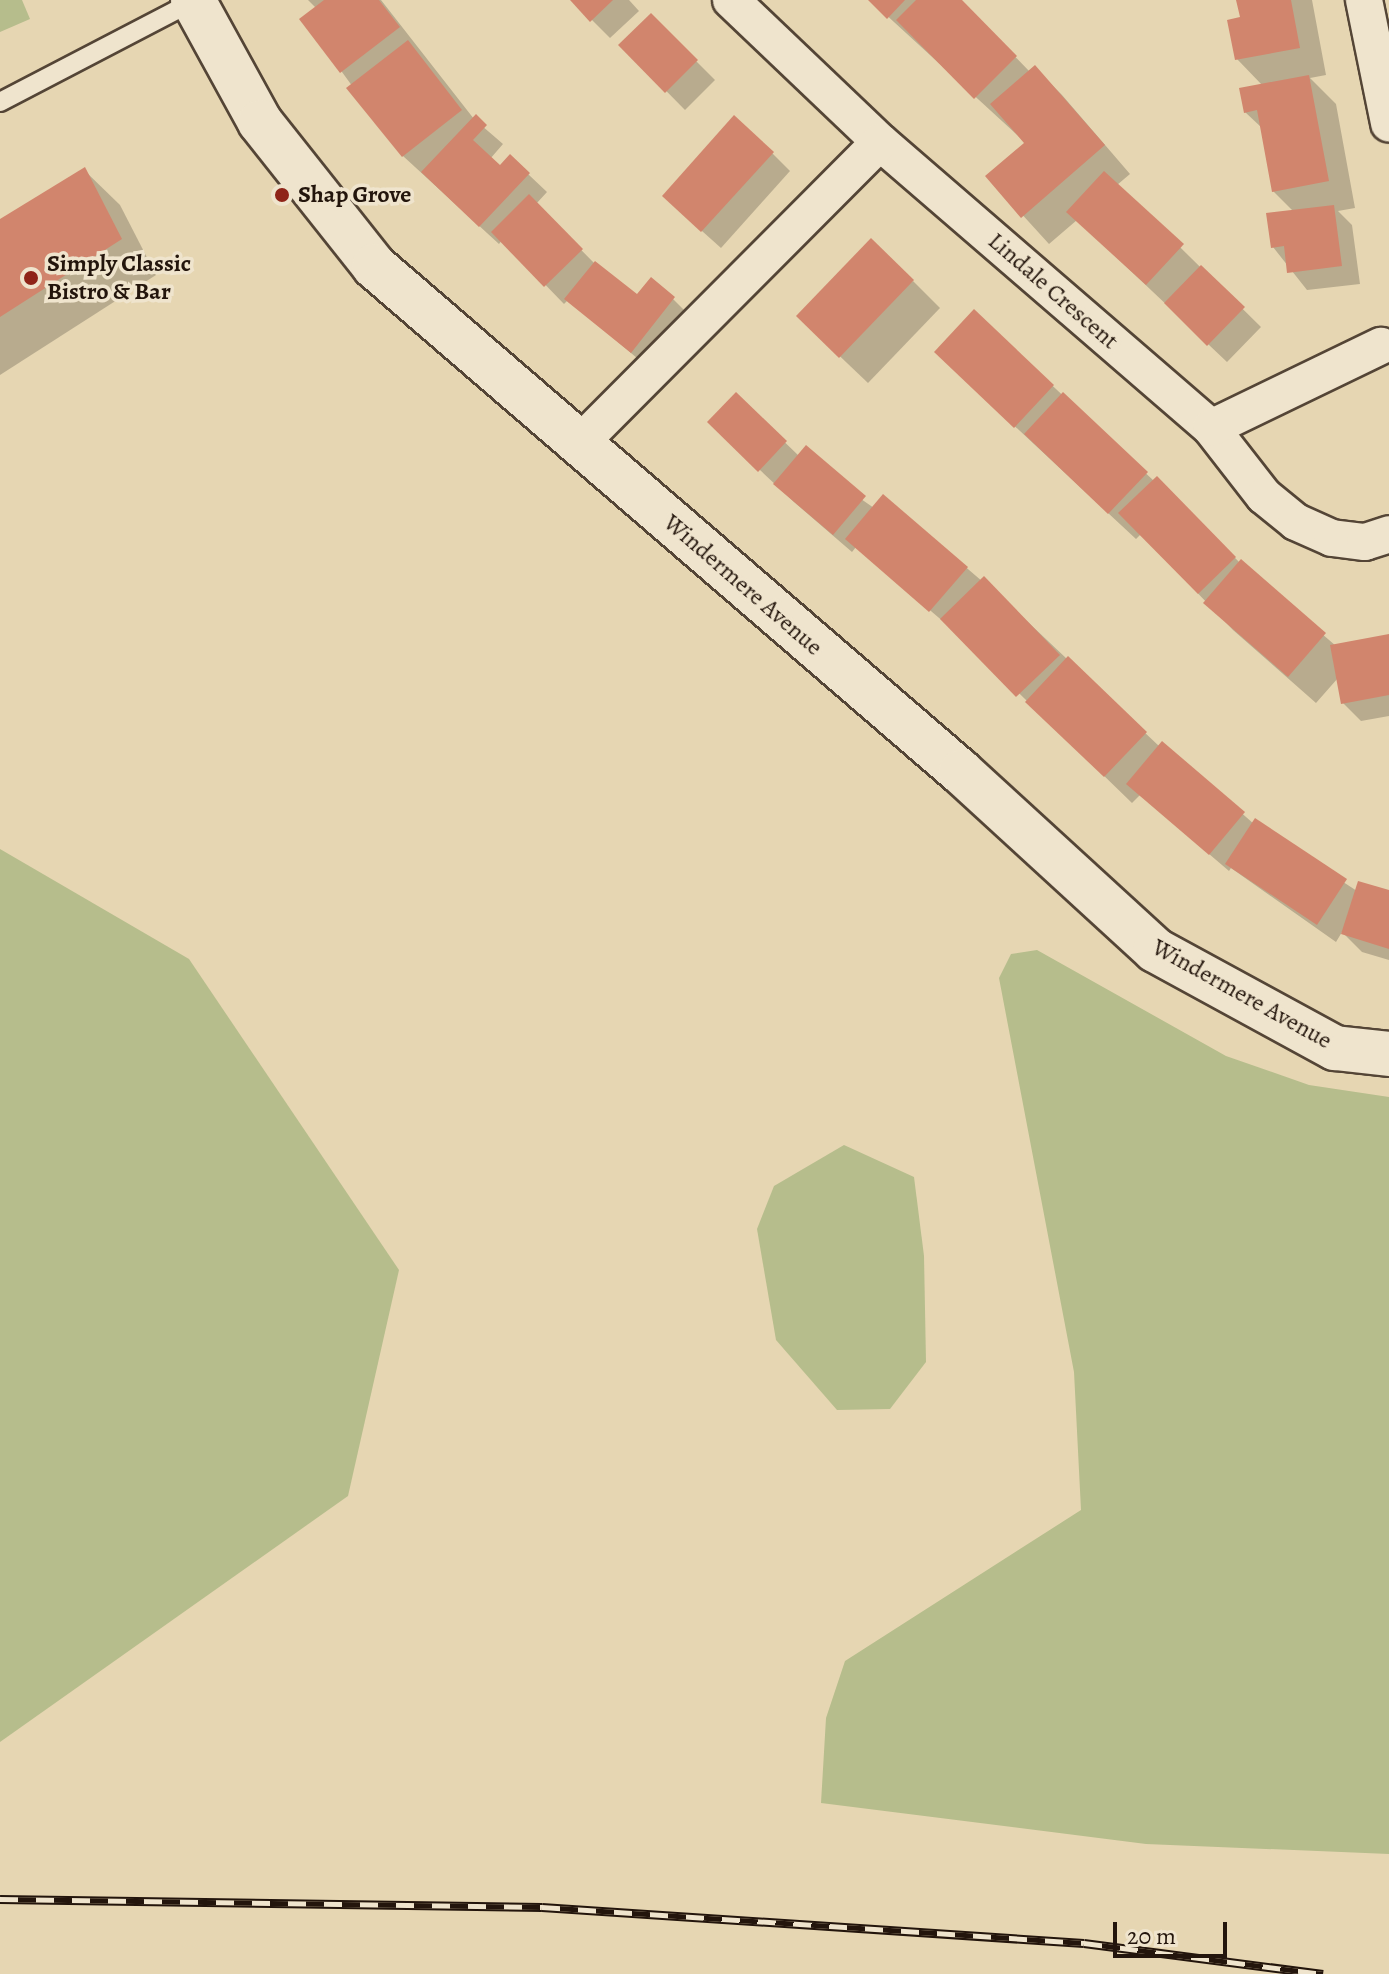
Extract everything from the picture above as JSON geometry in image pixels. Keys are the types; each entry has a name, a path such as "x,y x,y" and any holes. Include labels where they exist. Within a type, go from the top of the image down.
{"street":[{"name":"Lindale Crescent","path":"731,0 880,142 1211,428 1264,496 1296,522 1332,538 1365,542 1389,534"},
{"path":"1364,0 1389,123"},
{"name":"Windermere Avenue","path":"193,1 260,122 374,266 961,772 1155,950 1335,1048 1389,1054"},
{"path":"579,444 880,142"},
{"path":"1211,428 1386,340"}],"lane":[{"path":"0,102 193,1"}],"green space":[{"path":"0,0 22,0 30,19 0,32"},
{"path":"0,849 189,959 399,1270 348,1496 0,1742"},
{"path":"1037,950 1226,1056 1309,1085 1389,1097 1389,1854 1146,1844 821,1803 826,1718 845,1661 1081,1510 1074,1372 999,978 1011,954"},
{"path":"844,1145 914,1177 924,1256 926,1362 890,1409 837,1410 776,1340 757,1229 774,1186"}],"building":[{"path":"324,0 379,0 400,27 340,73 299,19"},
{"path":"570,0 613,0 590,22"},
{"path":"868,0 905,0 887,19"},
{"path":"916,0 962,0 1017,56 974,99 896,20"},
{"path":"1236,0 1291,0 1300,48 1235,60 1227,20 1240,17"},
{"path":"651,13 698,60 665,93 618,45"},
{"path":"408,40 462,110 402,157 346,88"},
{"path":"1035,65 1105,145 1021,218 985,176 1024,143 990,104"},
{"path":"1309,75 1329,181 1272,192 1257,110 1244,113 1239,88"},
{"path":"476,114 487,125 473,140 500,165 510,154 530,173 479,227 421,172"},
{"path":"734,115 774,152 701,232 662,196"},
{"name":"Simply Classic Bistro & Bar","path":"85,167 122,239 0,317 0,219"},
{"path":"1104,171 1184,244 1146,285 1066,212"},
{"path":"529,194 583,249 544,287 491,232"},
{"path":"1334,205 1342,266 1287,273 1284,246 1271,248 1266,213"},
{"path":"871,238 914,280 839,358 796,316"},
{"path":"595,261 637,294 651,277 675,297 631,353 564,299"},
{"path":"1201,265 1245,307 1207,346 1164,303"},
{"path":"974,309 1054,385 1014,428 934,352"},
{"path":"736,392 787,441 758,472 707,422"},
{"path":"1063,392 1148,472 1108,514 1024,434"},
{"path":"806,445 866,496 833,535 773,484"},
{"path":"1157,476 1236,557 1198,594 1118,513"},
{"path":"883,494 968,567 929,612 845,539"},
{"path":"1241,559 1326,633 1288,677 1203,603"},
{"path":"984,576 1060,655 1016,697 940,619"},
{"path":"1389,634 1389,695 1341,704 1330,645"},
{"path":"1068,656 1147,732 1104,777 1025,702"},
{"path":"1162,741 1245,812 1209,855 1126,784"},
{"path":"1255,818 1347,879 1317,925 1225,864"},
{"path":"1358,881 1389,890 1389,949 1341,934"}],"railway":[{"path":"0,1899 542,1907 1084,1943 1323,1974"}],"place":[{"name":"Shap Grove","path":"282,195"},
{"name":"Simply Classic Bistro & Bar","path":"31,278"}]}
